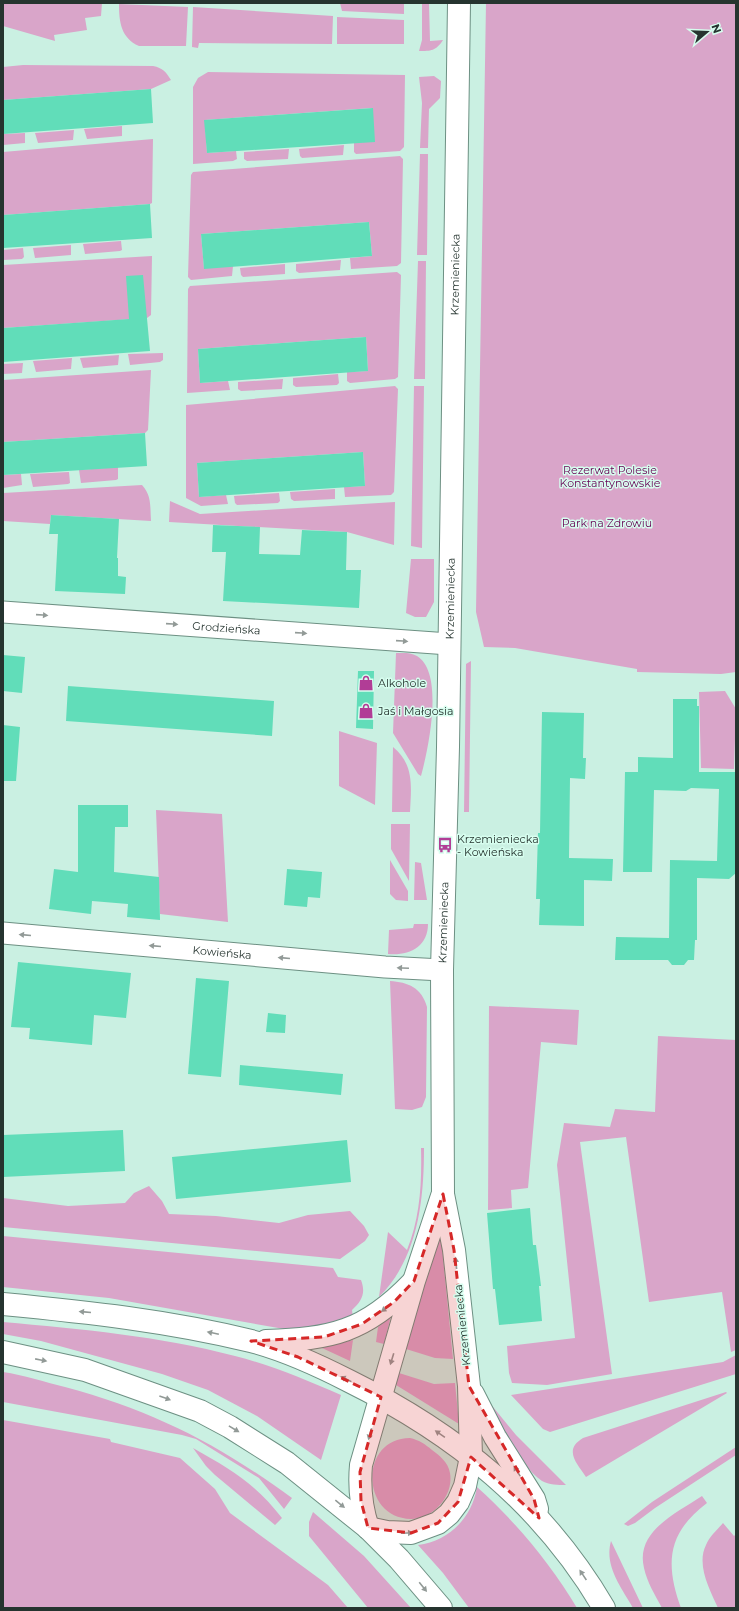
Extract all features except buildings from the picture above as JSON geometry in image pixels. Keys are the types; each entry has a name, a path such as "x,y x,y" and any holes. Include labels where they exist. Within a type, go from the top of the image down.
{"main road":[{"name":"Krzemieniecka","path":"442,1194 414,1281 360,1472 361,1501 368,1528 387,1532 411,1533 438,1522 449,1514 458,1502 465,1486 471,1457 469,1386 454,1250 442,1194 442,970 450,644 459,3"},
{"path":"251,1341 302,1340 324,1337 355,1327 374,1317 394,1302 414,1281"},
{"path":"3,1304 94,1312 148,1320 251,1341 304,1360 381,1397 431,1427 471,1457 540,1518 570,1556 604,1608"},
{"path":"3,1352 85,1370 200,1411 230,1427 287,1463 368,1528 399,1559 441,1608"},
{"path":"469,1386 495,1437 534,1500 540,1518"}],"street":[{"name":"Grodzieńska","path":"3,612 450,644"},
{"name":"Kowieńska","path":"3,933 385,968 442,970"}],"highlighted area":[{"path":"443,1194 454,1250 469,1386 534,1499 539,1518 471,1457 458,1502 438,1523 411,1533 368,1528 361,1501 360,1472 381,1397 298,1357 251,1341 324,1337 362,1324 394,1302 414,1281"}],"green space":[{"path":"3,3 102,3 101,16 85,18 87,30 54,35 55,41 3,26"},
{"path":"340,3 404,3 404,14 342,11"},
{"path":"422,3 429,3 430,41 443,40 433,50 419,51 422,40"},
{"name":"Park na Zdrowiu","path":"486,3 736,3 736,672 721,674 637,672 637,669 515,648 484,647 476,612"},
{"path":"119,4 188,7 186,46 139,46 133,43 128,39 122,29"},
{"path":"193,7 333,16 332,44 199,43 198,48 192,47"},
{"path":"337,17 404,20 404,44 337,44"},
{"path":"23,65 153,66 164,71 171,80 151,89 3,100 3,67"},
{"path":"208,72 405,75 404,147 400,151 356,154 354,152 354,143 372,108 205,120 207,153 236,151 237,159 233,161 193,164 193,87 198,78"},
{"path":"434,76 441,81 440,98 429,109 428,148 420,148 422,103 419,77"},
{"path":"122,126 122,136 87,139 84,129"},
{"path":"74,130 73,140 38,143 35,133"},
{"path":"25,133 25,143 3,145 3,134"},
{"path":"153,139 152,203 3,215 3,152"},
{"path":"344,145 343,155 302,158 300,156 299,149"},
{"path":"289,149 288,159 247,161 244,159 244,152"},
{"path":"420,154 428,154 427,255 417,255"},
{"path":"400,156 403,159 401,263 397,266 351,269 350,258 372,256 369,222 201,234 204,268 233,266 232,276 191,280 188,277 191,175 193,172"},
{"path":"121,241 122,250 120,251 85,254 83,244"},
{"path":"71,245 71,255 35,258 33,248"},
{"path":"23,248 24,257 22,259 3,260 3,250"},
{"path":"152,256 151,315 147,318 3,328 3,265"},
{"path":"341,260 340,270 299,273 296,271 296,264"},
{"path":"418,261 426,261 425,379 414,379"},
{"path":"285,264 285,274 243,277 241,275 240,268"},
{"path":"397,272 401,275 398,377 395,379 350,383 347,381 347,372 368,371 366,337 198,349 200,383 228,381 230,390 187,393 188,289 190,286"},
{"path":"163,353 163,360 160,362 130,365 128,354"},
{"path":"119,355 118,365 83,368 80,358"},
{"path":"72,358 71,369 36,372 33,361"},
{"path":"23,363 22,373 3,374 3,364"},
{"path":"151,370 148,430 145,433 3,442 3,380"},
{"path":"338,374 339,383 337,385 296,387 293,385 293,378"},
{"path":"283,379 282,389 241,391 238,389 238,382"},
{"path":"395,386 398,389 394,492 391,495 345,497 344,487 365,486 363,452 197,463 199,497 226,495 228,504 201,506 186,498 186,405"},
{"path":"414,386 424,386 422,548 411,546"},
{"path":"118,467 118,479 116,480 81,483 79,470"},
{"path":"69,472 70,483 68,484 33,487 30,474"},
{"path":"21,474 22,485 3,488 3,475"},
{"path":"142,485 149,498 151,521 51,515 50,524 3,521 3,493"},
{"path":"335,489 335,499 294,501 291,499 290,492"},
{"path":"279,493 280,501 278,503 237,505 235,503 234,496"},
{"path":"170,501 200,514 395,502 394,545 347,532 169,522"},
{"path":"411,559 434,559 434,602 426,617 415,617 406,613"},
{"path":"396,653 409,653 417,656 425,665 430,678 432,713 427,749 421,776 418,774 393,733"},
{"path":"471,661 469,812 464,812 466,664"},
{"path":"725,691 736,709 734,769 701,768 699,692"},
{"path":"339,731 377,743 375,805 339,786"},
{"path":"393,747 405,761 408,769 411,786 410,812 392,812"},
{"path":"156,810 222,814 228,922 160,914"},
{"path":"391,824 410,824 409,881 391,849"},
{"path":"390,860 408,891 408,901 396,900 390,894"},
{"path":"415,862 421,863 427,900 414,900"},
{"path":"414,924 428,924 425,939 421,944 410,951 388,954 389,930 413,928"},
{"path":"390,981 403,983 413,987 422,995 427,1007 426,1097 422,1107 412,1110 395,1109"},
{"path":"489,1006 579,1010 577,1045 541,1042 528,1188 511,1190 512,1208 488,1210"},
{"path":"658,1036 736,1040 736,1350 731,1352 722,1292 649,1302 626,1137 580,1142 612,1374 547,1385 512,1383 509,1373 507,1346 575,1338 557,1165 564,1123 610,1127 615,1109 655,1112"},
{"path":"421,1148 424,1148 424,1168 420,1208 416,1228 402,1265 392,1282 379,1297 388,1232 407,1250 415,1225 419,1200"},
{"path":"149,1186 162,1201 169,1214 216,1216 279,1223 308,1215 350,1211 364,1226 369,1235 365,1241 340,1259 3,1227 3,1198 68,1206 125,1203 134,1193"},
{"path":"3,1236 333,1268 338,1277 361,1280 363,1293 361,1300 352,1310 353,1318 328,1327 284,1329 109,1298 3,1287"},
{"path":"439,1236 441,1237 453,1359 435,1358 406,1349"},
{"path":"391,1316 384,1344 376,1342 378,1327"},
{"path":"3,1322 120,1334 178,1343 235,1356 302,1378 341,1395 321,1460 257,1416 208,1390 162,1374 41,1341 3,1334"},
{"path":"353,1340 350,1361 322,1348"},
{"path":"736,1355 736,1374 550,1432 543,1429 511,1395 723,1362"},
{"path":"3,1372 97,1396 156,1418 211,1445 238,1461 292,1498 284,1509 259,1478 196,1439 182,1435 3,1402"},
{"path":"399,1373 434,1384 455,1383 459,1424 396,1385"},
{"path":"726,1392 727,1393 586,1477 576,1462 573,1452 574,1447 583,1438"},
{"path":"489,1402 516,1435 566,1485 548,1483 542,1481 534,1475 512,1445"},
{"path":"3,1420 110,1439 111,1442 180,1458 215,1489 230,1513 328,1585 348,1608 3,1608"},
{"path":"410,1438 424,1444 438,1455 449,1469 450,1473 449,1490 440,1505 427,1515 411,1519 394,1515 382,1506 375,1493 372,1478 374,1463 381,1451 393,1441"},
{"path":"736,1447 736,1455 655,1508 635,1523 628,1526 624,1524 652,1502"},
{"path":"193,1448 230,1470 252,1486 282,1518 275,1525 215,1475 206,1466"},
{"path":"477,1487 505,1514 532,1544 567,1591 577,1608 469,1608 443,1573 418,1545 440,1539 457,1526 470,1509"},
{"path":"702,1496 707,1503 694,1514 684,1526 677,1538 673,1550 673,1577 681,1608 662,1608 645,1573 643,1555 646,1544 652,1533 660,1524"},
{"path":"313,1512 364,1556 411,1608 368,1608 309,1536 309,1522"},
{"path":"723,1523 734,1536 736,1534 736,1608 718,1608 703,1569 703,1553 707,1542"},
{"path":"611,1541 643,1608 633,1608 615,1576 610,1559 609,1550"}],"place":[{"name":"Alkohole","path":"366,683"},
{"name":"Jaś i Małgosia","path":"366,711"},
{"name":"Krzemieniecka - Kowieńska","path":"445,845"}],"park label":[{"name":"Rezerwat Polesie Konstantynowskie","path":"610,476"}]}
